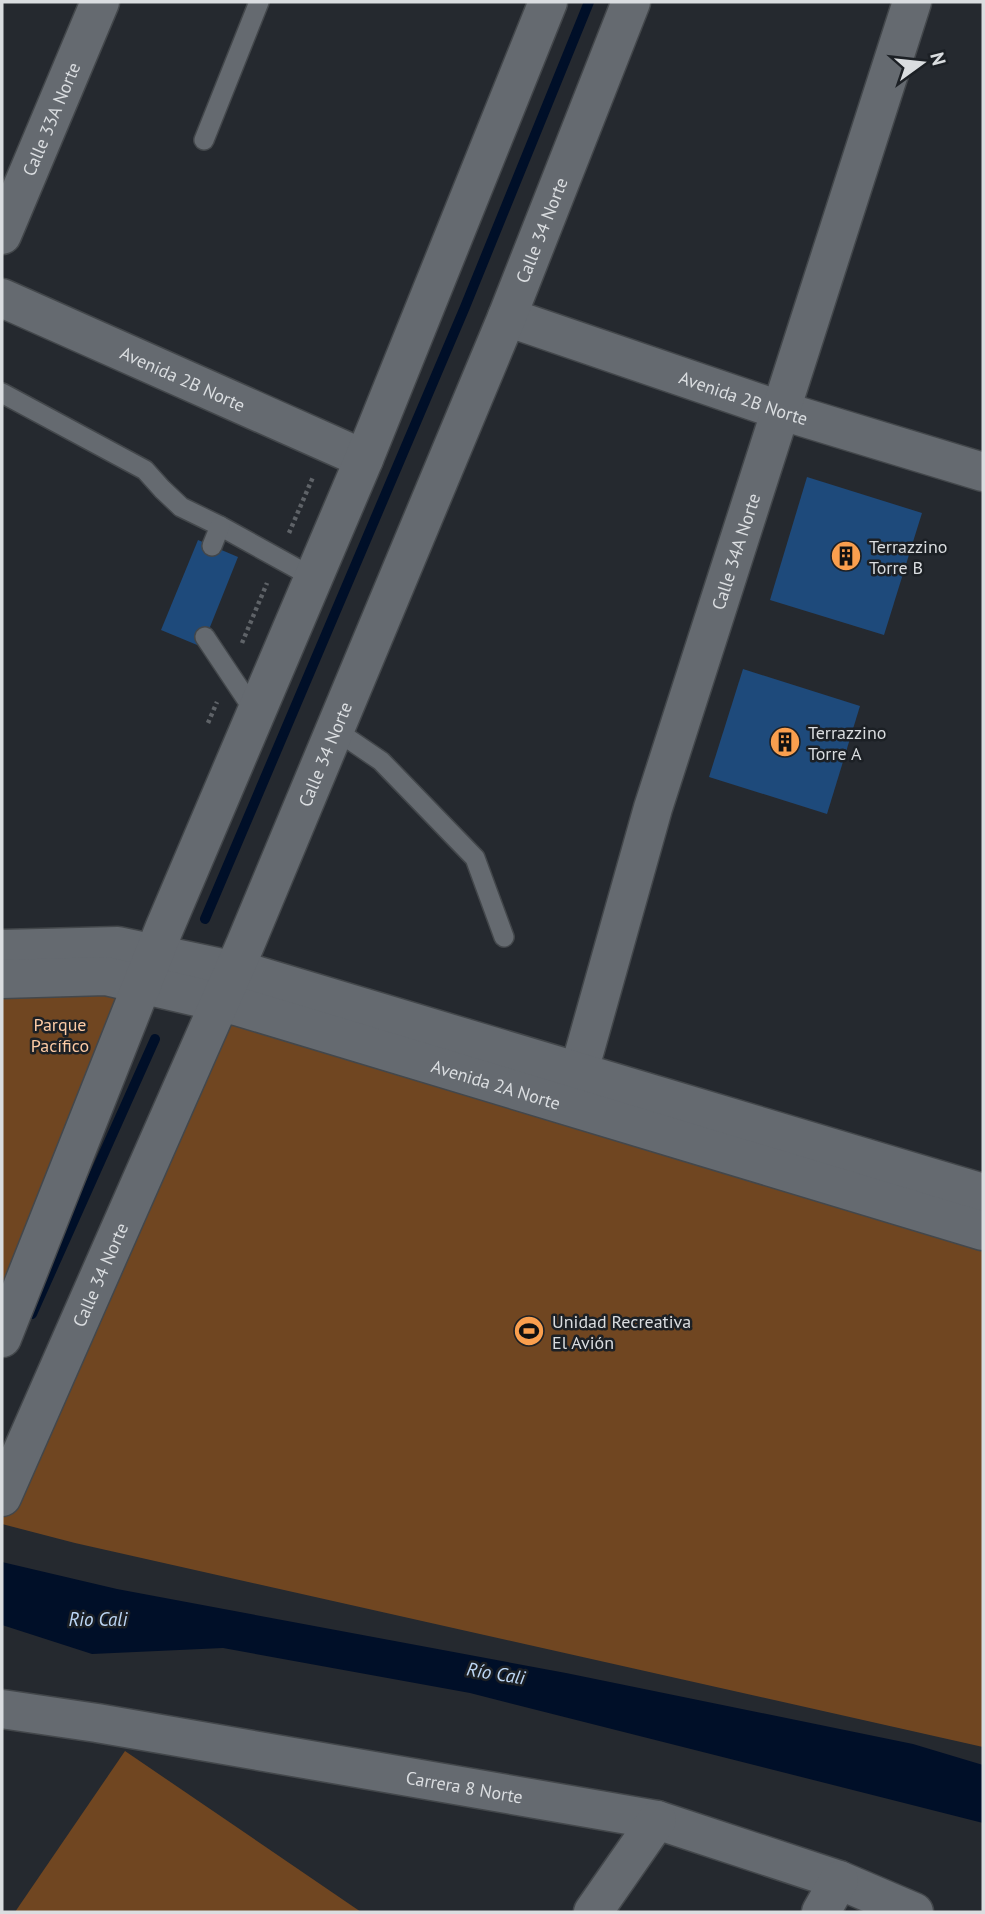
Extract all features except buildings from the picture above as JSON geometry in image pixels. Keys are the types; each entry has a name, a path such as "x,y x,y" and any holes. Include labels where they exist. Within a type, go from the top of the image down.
{"main road":[{"name":"Calle 33A Norte","path":"2,235 100,2"},
{"path":"2,1338 149,969 364,459 548,2"},
{"name":"Calle 34 Norte","path":"2,1497 227,986 507,317 632,2"},
{"name":"Calle 34A Norte","path":"575,1089 653,808 912,2"},
{"name":"Avenida 2B Norte","path":"2,298 364,459"},
{"name":"Avenida 2B Norte","path":"507,317 779,410 983,472"},
{"name":"Avenida 2A Norte","path":"2,949 118,946 149,969"},
{"name":"Avenida 2A Norte","path":"2,979 106,976 149,969 227,986 575,1089 983,1193"},
{"name":"Avenida 2A Norte","path":"575,1089 983,1231"},
{"name":"Carrera 8 Norte","path":"2,1709 97,1723 657,1821 830,1896 914,1912"},
{"path":"593,1912 657,1821"}],"lane":[{"path":"204,141 259,2"},
{"path":"2,393 145,470 181,507 314,578"},
{"path":"212,546 220,526"},
{"path":"205,637 257,715"},
{"path":"334,729 381,761 475,858 504,937"}],"green space":[{"name":"Parque Pacífico","path":"2,979 142,985 2,1338"},
{"name":"Unidad Recreativa El Avión","path":"219,1002 983,1231 983,1747 75,1543 2,1524 2,1497"},
{"path":"125,1751 361,1912 15,1912"}],"water":[{"name":"Rio Cali","path":"2,1562 117,1589 566,1673 913,1744 983,1765 983,1823 470,1693 223,1648 92,1654 2,1625"}],"waterway":[{"path":"205,919 465,307 589,2"},
{"path":"32,1314 155,1039"}],"place":[{"name":"Terrazzino Torre B","path":"846,556"},
{"name":"Terrazzino Torre A","path":"785,742"},
{"name":"Unidad Recreativa El Avión","path":"529,1331"}],"water label":[{"name":"Río Cali","path":"496,1673"}]}
